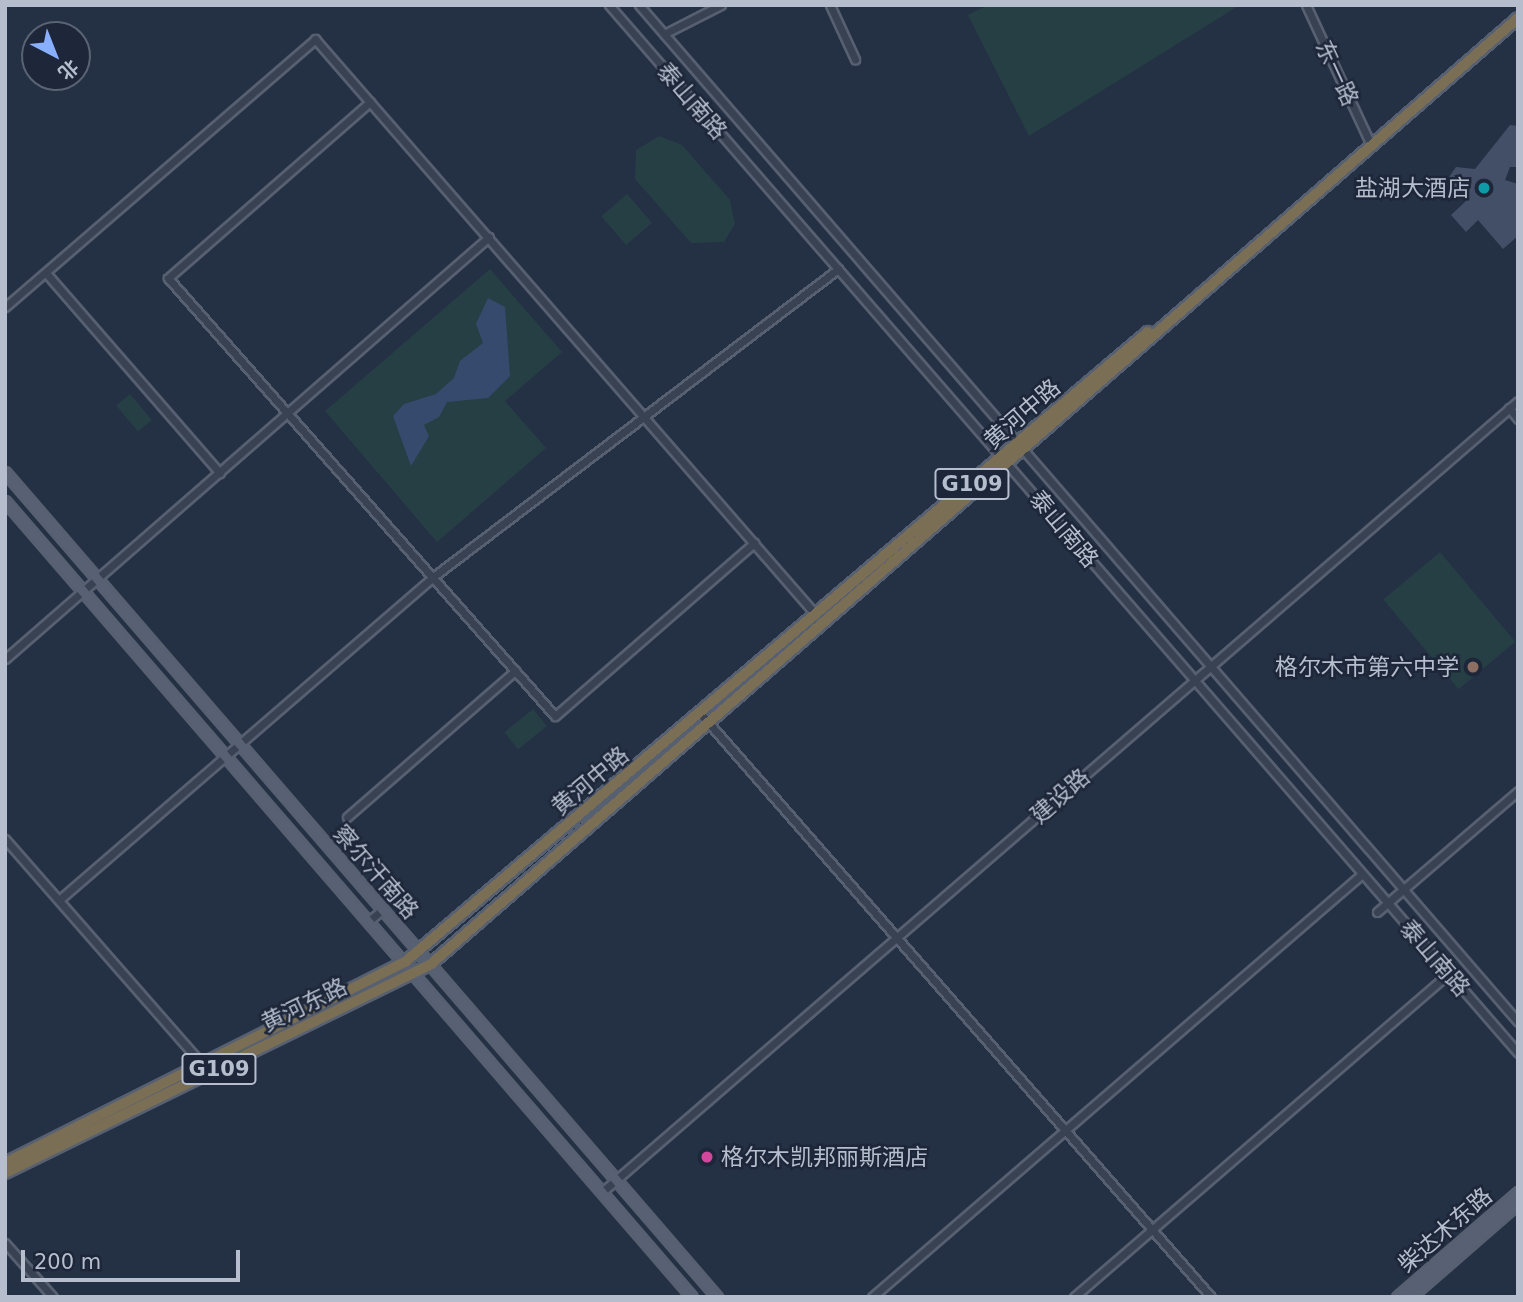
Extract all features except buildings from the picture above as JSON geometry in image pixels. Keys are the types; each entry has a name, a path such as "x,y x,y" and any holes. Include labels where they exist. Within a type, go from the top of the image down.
{"highway":[{"name":"黄河中路","path":"431,964 1518,11"},
{"name":"黄河中路","path":"1022,447 1518,18"},
{"name":"黄河中路","path":"419,950 817,615 1006,461"},
{"name":"黄河东路","path":"5,1163 204,1067 405,962 419,950"},
{"name":"黄河东路","path":"5,1173 431,964"}],"main road":[{"name":"察尔汗南路","path":"5,472 718,1297"},
{"name":"察尔汗南路","path":"5,501 225,757 370,920 692,1297"},
{"name":"柴达木东路","path":"1397,1297 1518,1192"},
{"name":"柴达木东路","path":"1410,1297 1518,1203"}],"street":[{"name":"泰山南路","path":"609,5 1518,1053"},
{"name":"泰山南路","path":"639,5 1518,1022"},
{"path":"664,34 721,5"},
{"path":"830,5 855,59"},
{"name":"东一路","path":"1306,5 1369,141"},
{"path":"5,307 315,39 817,615"},
{"path":"370,102 168,278 555,716 754,543"},
{"path":"5,659 489,237"},
{"path":"59,900 433,577 838,269"},
{"path":"46,273 220,473"},
{"name":"建设路","path":"602,1192 1518,401"},
{"path":"1509,408 1518,419"},
{"path":"347,817 515,671"},
{"path":"700,713 1060,1132 1211,1297"},
{"path":"1377,912 1516,796"},
{"path":"5,839 204,1067"},
{"path":"872,1297 1362,874"},
{"path":"370,920 383,909"},
{"path":"1074,1297 1448,974"},
{"path":"5,1243 53,1297"}],"green space":[{"path":"988,5 1240,5 1029,136 968,15"},
{"path":"659,136 682,145 730,200 735,224 724,242 691,243 635,179 636,150"},
{"path":"627,194 652,223 626,245 601,216"},
{"path":"490,269 562,352 505,401 546,448 437,542 325,411"},
{"path":"130,394 152,420 138,432 116,406"},
{"path":"1440,552 1515,642 1459,689 1383,600"},
{"path":"533,709 547,726 518,749 504,732"}],"water":[{"path":"488,298 505,307 510,376 488,398 447,402 439,417 424,425 429,436 411,466 393,416 404,404 436,394 454,378 460,361 483,343 476,324"}],"place":[{"name":"盐湖大酒店","path":"1484,188"},
{"name":"格尔木市第六中学","path":"1473,667"},
{"name":"格尔木凯邦丽斯酒店","path":"707,1157"}]}
